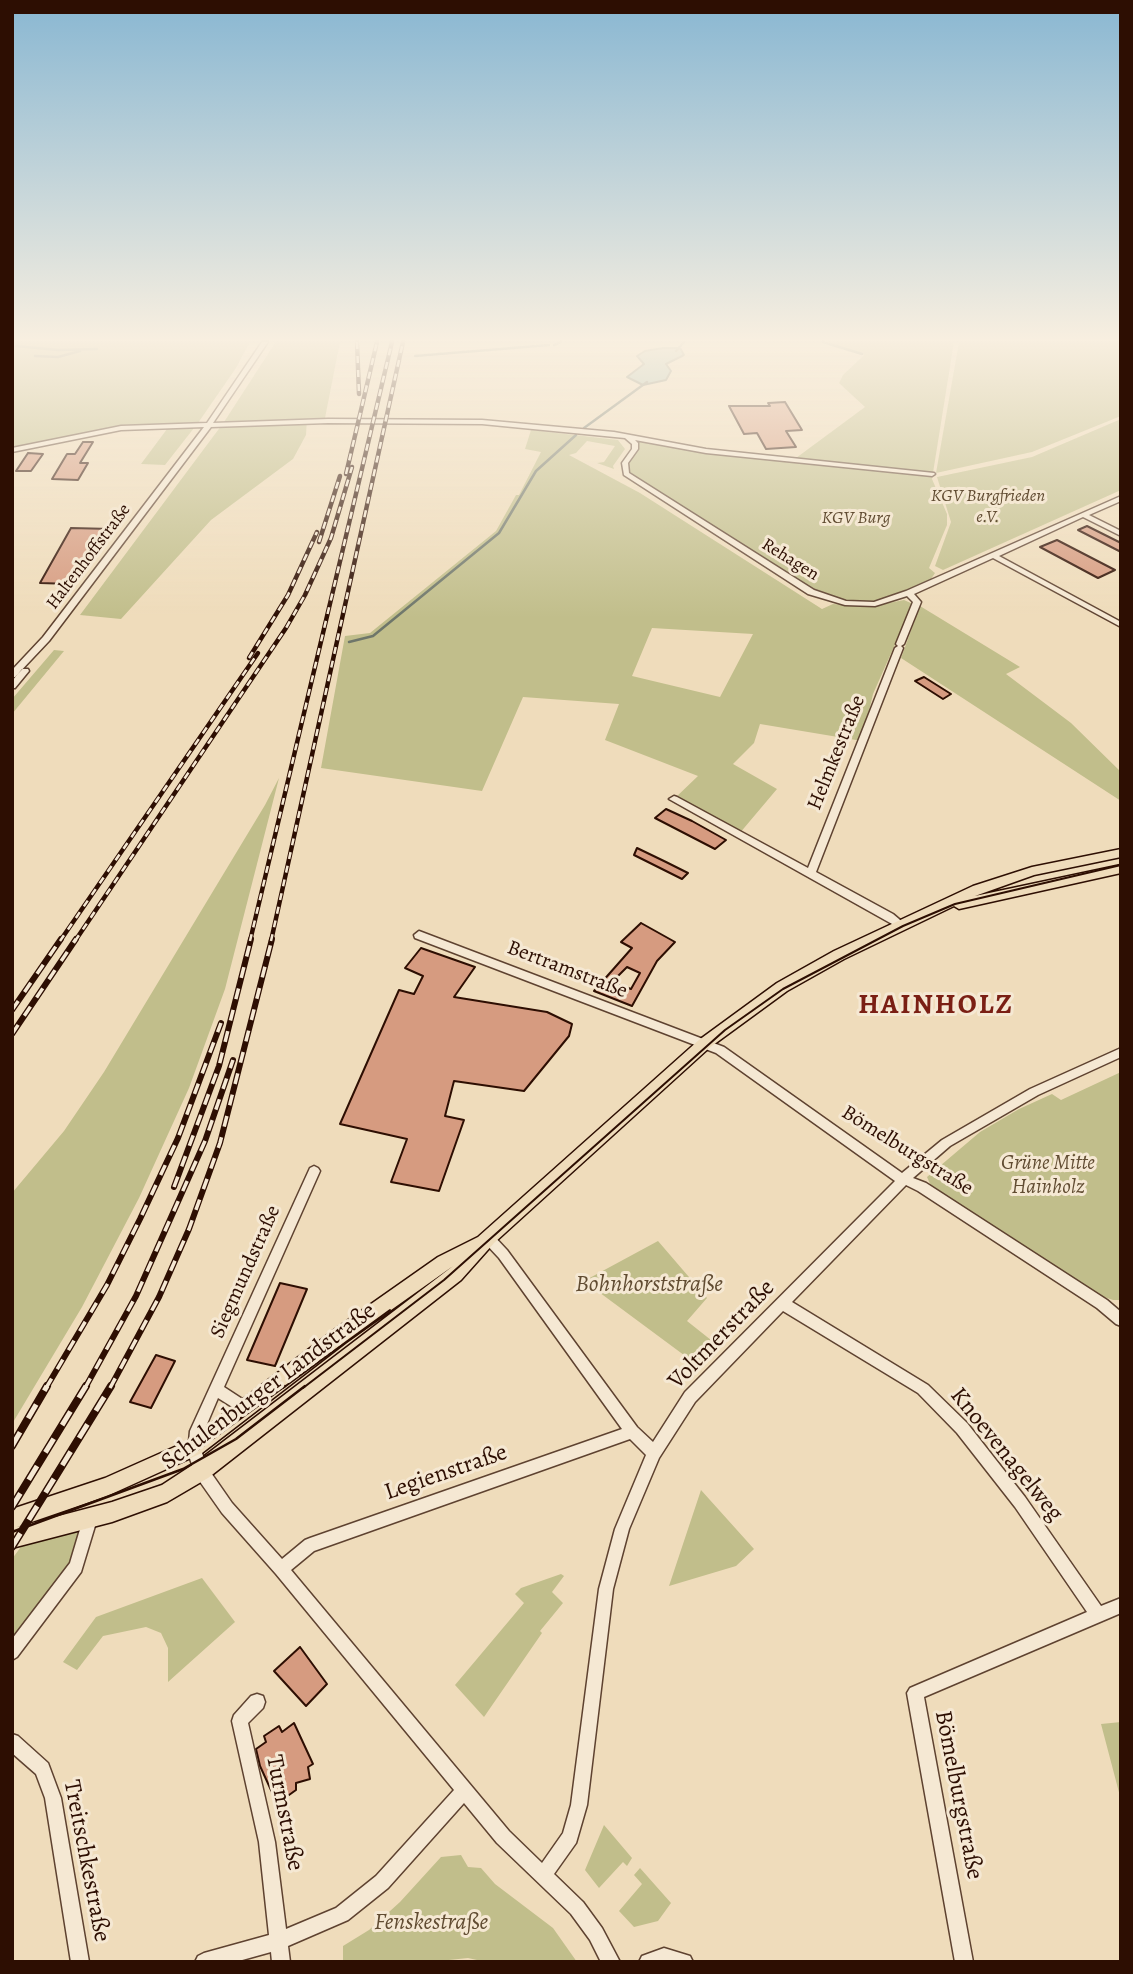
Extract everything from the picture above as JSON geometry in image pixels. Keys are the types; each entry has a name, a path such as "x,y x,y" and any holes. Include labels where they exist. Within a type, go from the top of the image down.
{"main road":[{"name":"Schulenburger Landstraße","path":"12,1538 112,1512 167,1493 201,1471 455,1275 488,1238 703,1043 782,987 978,888 1121,853"},
{"name":"Schulenburger Landstraße","path":"933,910 1121,869"},
{"name":"Schulenburger Landstraße","path":"12,1519 107,1486 195,1447 340,1336 444,1262 488,1238"}],"street":[{"path":"12,450 91,434"},
{"name":"Haltenhoffstraße","path":"12,675 34,654 202,434"},
{"path":"600,434 706,451 932,474"},
{"name":"Rehagen","path":"628,437 635,443 635,449 625,463 626,474 811,592 837,602 885,602 1121,498"},
{"path":"1084,515 1121,534"},
{"path":"994,556 1121,625"},
{"name":"Helmkestraße","path":"811,873 917,602 909,593"},
{"name":"Haltenhoffstraße","path":"12,686 32,663 34,654"},
{"path":"674,799 901,925"},
{"name":"Bertramstraße","path":"419,935 703,1043"},
{"name":"Bömelburgstraße","path":"703,1043 720,1050 873,1160 904,1180 922,1187 1102,1304 1121,1320"},
{"name":"Voltmerstraße","path":"543,1876 570,1837 579,1805 606,1589 622,1529 653,1453 701,1383 784,1304 904,1180 946,1143 1034,1092 1121,1052"},
{"name":"Siegmundstraße","path":"195,1447 197,1431 314,1171"},
{"path":"488,1238 503,1254 632,1432 653,1453"},
{"name":"Knoevenagelweg","path":"784,1304 923,1389 962,1428 1012,1492 1098,1615"},
{"path":"216,1389 244,1409"},
{"name":"Legienstraße","path":"281,1569 310,1545 632,1432"},
{"path":"195,1447 201,1471 227,1508 281,1569 503,1837 576,1908 610,1961"},
{"path":"12,1652 76,1567 91,1516"},
{"name":"Bömelburgstraße","path":"964,1962 915,1693 1121,1605"},
{"name":"Turmstraße","path":"257,1702 240,1721 267,1842 281,1940"},
{"name":"Treitschkestraße","path":"12,1742 42,1769 53,1798 80,1962"},
{"path":"204,1962 281,1940 342,1914 382,1882 464,1791"},
{"path":"281,1940 281,1962"},
{"path":"648,1962 664,1957 684,1962"}],"green space":[{"path":"12,434 77,434 12,448"},
{"path":"163,434 189,434 165,465 141,464"},
{"path":"215,434 306,434 293,459 211,520 121,619 80,615"},
{"path":"530,434 567,434 618,440 625,449 613,466 614,469 597,463 604,462 615,446 587,441 576,453 569,455 640,493 822,609 833,604 868,607 904,600 913,604 873,694 862,741 760,724 754,743 733,764 777,789 739,834 674,799 698,776 605,740 619,704 523,697 482,791 321,768 345,636 370,633 496,531 516,495 519,495 541,452 525,449","holes":["652,628 753,634 720,697 632,676"]},
{"name":"KGV Burg","path":"828,434 939,434 932,479 947,514 947,525 929,568 935,573 927,585 885,602 863,604 824,599 626,474 625,463 633,452 635,443 627,438 706,450 796,458"},
{"path":"943,434 1076,434 1032,452 936,473"},
{"name":"KGV Burgfrieden e.V.","path":"1086,434 1121,434 1121,490 943,570 935,566 951,522 937,477 1032,457"},
{"path":"920,606 1020,667 1006,674 1071,723 1121,772 1121,801 901,658"},
{"path":"54,650 64,651 12,714 12,699"},
{"path":"279,778 225,989 189,1088 139,1198 82,1307 12,1424 12,1193 64,1131 104,1072"},
{"name":"Grüne Mitte Hainholz","path":"1121,1072 1121,1300 1113,1300 1101,1296 959,1205 931,1186 927,1177 980,1132 1019,1109 1052,1094 1061,1100"},
{"name":"Bohnhorststraße","path":"658,1241 707,1298 687,1321 716,1344 696,1364 584,1281"},
{"path":"701,1490 754,1549 736,1566 669,1586"},
{"path":"89,1529 76,1567 12,1652 12,1559 23,1544"},
{"path":"561,1574 564,1576 552,1592 563,1603 540,1631 542,1633 484,1717 455,1685 524,1603 515,1594 521,1588"},
{"path":"202,1578 235,1622 168,1682 168,1648 161,1633 146,1627 103,1636 77,1670 63,1662 96,1617"},
{"path":"1121,1722 1121,1800 1101,1724"},
{"path":"604,1825 632,1858 627,1866 623,1862 599,1888 585,1870"},
{"name":"Fenskestraße","path":"461,1855 468,1867 481,1868 495,1884 553,1928 577,1962 486,1962 468,1958 430,1962 343,1962 343,1946 369,1930 400,1902 441,1857"},
{"path":"640,1868 671,1903 658,1921 634,1927 619,1911 642,1884 634,1875"}],"building":[{"path":"758,434 788,434 796,447 766,449"},
{"path":"83,442 93,442 80,463 88,463 78,480 52,479 67,454 75,454"},
{"path":"28,453 43,454 31,471 16,471"},
{"path":"1087,526 1121,543 1121,552 1078,530"},
{"path":"71,528 112,529 96,552 92,552 84,568 80,568 71,584 40,583"},
{"path":"1057,540 1115,570 1098,578 1040,547"},
{"path":"924,677 951,694 943,699 915,681"},
{"path":"666,809 726,840 715,849 655,818"},
{"path":"637,848 688,873 682,879 634,855"},
{"path":"641,923 675,942 657,961 632,1006 594,991 632,948 621,942","holes":["627,967 640,973 631,989 612,982"]},
{"path":"421,948 475,967 454,997 547,1012 572,1024 569,1036 524,1091 454,1081 445,1116 464,1120 439,1191 391,1182 407,1139 340,1124 399,990 414,994 423,976 405,968"},
{"path":"280,1283 307,1289 275,1366 247,1360"},
{"path":"156,1355 175,1361 151,1408 130,1402"},
{"path":"300,1647 327,1684 306,1706 274,1671"},
{"path":"294,1723 313,1764 308,1767 310,1779 296,1783 296,1790 282,1800 279,1794 276,1801 260,1766 256,1749 266,1742 264,1736 279,1726 282,1732"}],"waterway":[{"path":"349,642 373,636 499,533 536,471 576,435"}],"tram line":[{"path":"303,1388 444,1280 725,1030 783,989 903,926 955,904 1121,865"},
{"path":"283,1388 390,1310"},
{"path":"186,1458 285,1386"},
{"path":"12,1532 183,1469 236,1439 305,1386"}],"railway":[{"path":"346,474 355,434"},
{"path":"250,941 370,434"},
{"path":"271,941 383,434"},
{"path":"75,941 286,628 305,595 331,538 352,467"},
{"path":"319,542 340,476"},
{"path":"249,658 288,595 317,532"},
{"path":"60,941 258,653"},
{"path":"12,1010 61,939"},
{"path":"12,1034 76,939"},
{"path":"174,1187 219,1066 251,939"},
{"path":"110,1388 159,1297 189,1229 220,1143 272,939"},
{"path":"46,1388 107,1285 140,1219 178,1138 221,1023"},
{"path":"85,1388 136,1296 205,1141 233,1060"},
{"path":"12,1446 47,1386"},
{"path":"12,1507 86,1386"},
{"path":"12,1547 111,1386"}],"district":[{"name":"HAINHOLZ","path":"936,1006"}]}
